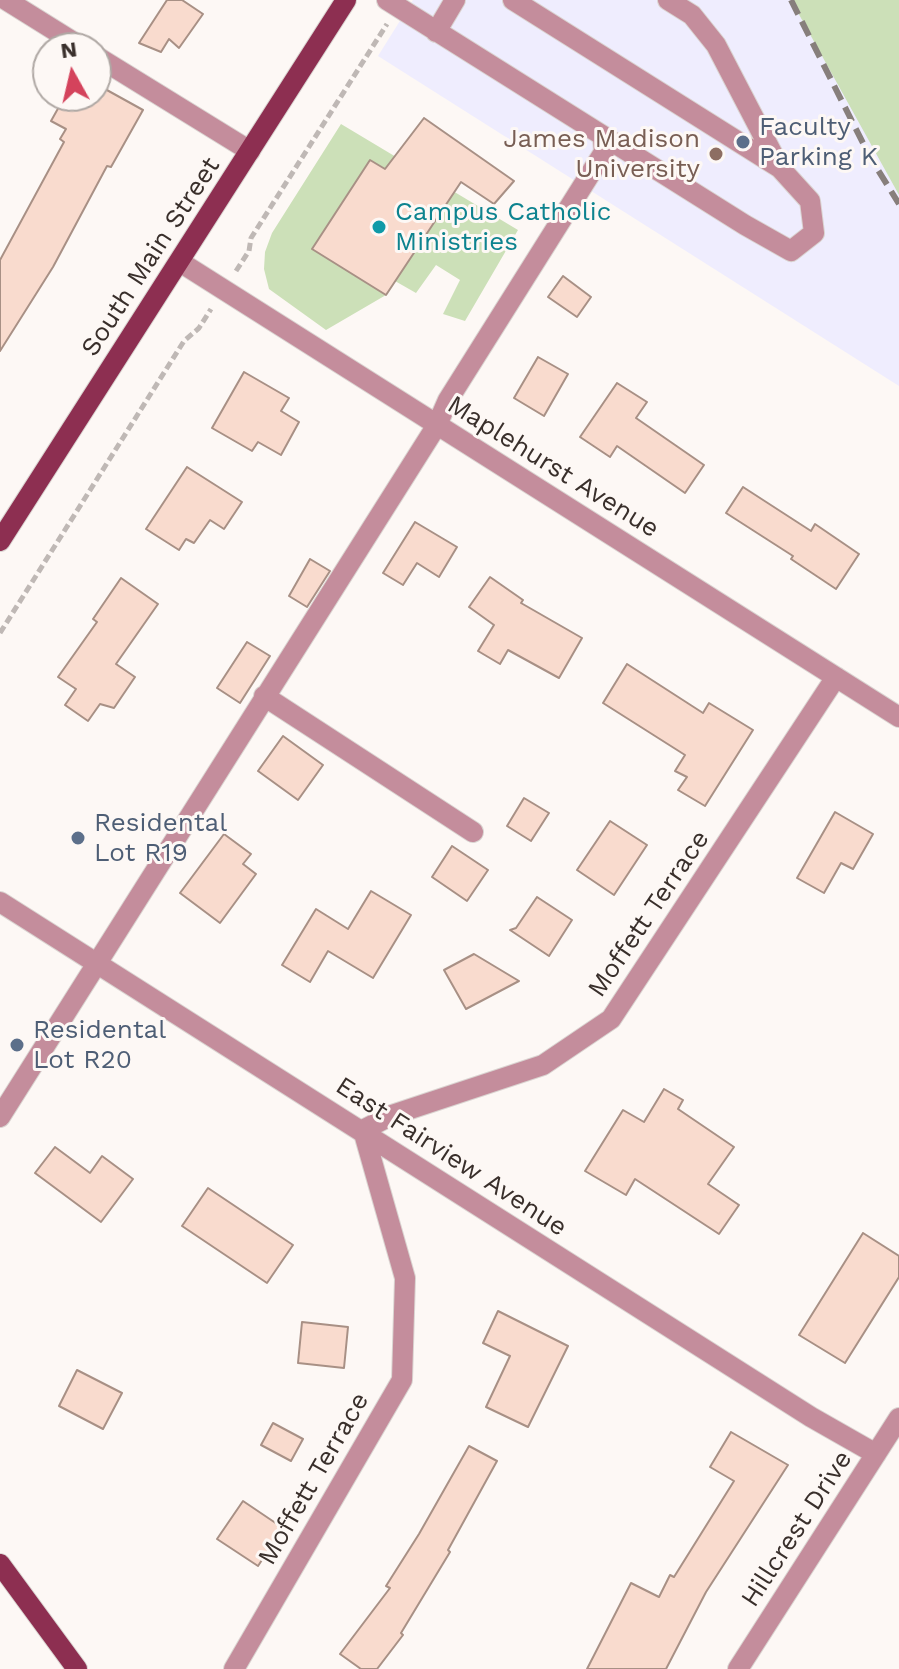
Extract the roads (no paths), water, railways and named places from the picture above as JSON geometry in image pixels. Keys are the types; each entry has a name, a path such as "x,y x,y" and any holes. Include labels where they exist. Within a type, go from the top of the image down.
{"main road":[{"name":"South Main Street","path":"0,541 346,0"},
{"path":"0,1564 77,1669"}],"street":[{"path":"6,0 57,32"},
{"path":"436,32 455,0"},
{"path":"513,0 780,168"},
{"path":"392,4 791,251 814,233 810,201 780,168 716,45 692,15 668,0"},
{"path":"112,66 250,151"},
{"path":"0,1117 437,425 448,400 604,152 603,136"},
{"name":"Maplehurst Avenue","path":"180,262 899,717"},
{"name":"Moffett Terrace","path":"234,1669 402,1380 405,1278 363,1130 392,1115 543,1065 611,1019 836,677"},
{"path":"264,696 473,832"},
{"name":"East Fairview Avenue","path":"0,902 811,1417 876,1454"},
{"name":"Hillcrest Drive","path":"738,1669 899,1418"}],"railway":[{"path":"791,0 870,157 899,204"}],"place":[{"name":"Faculty Parking K","path":"743,142"},
{"name":"James Madison University","path":"716,154"},
{"name":"Campus Catholic Ministries","path":"379,227"},
{"name":"Residental Lot R19","path":"78,838"},
{"name":"Residental Lot R20","path":"17,1045"}]}
